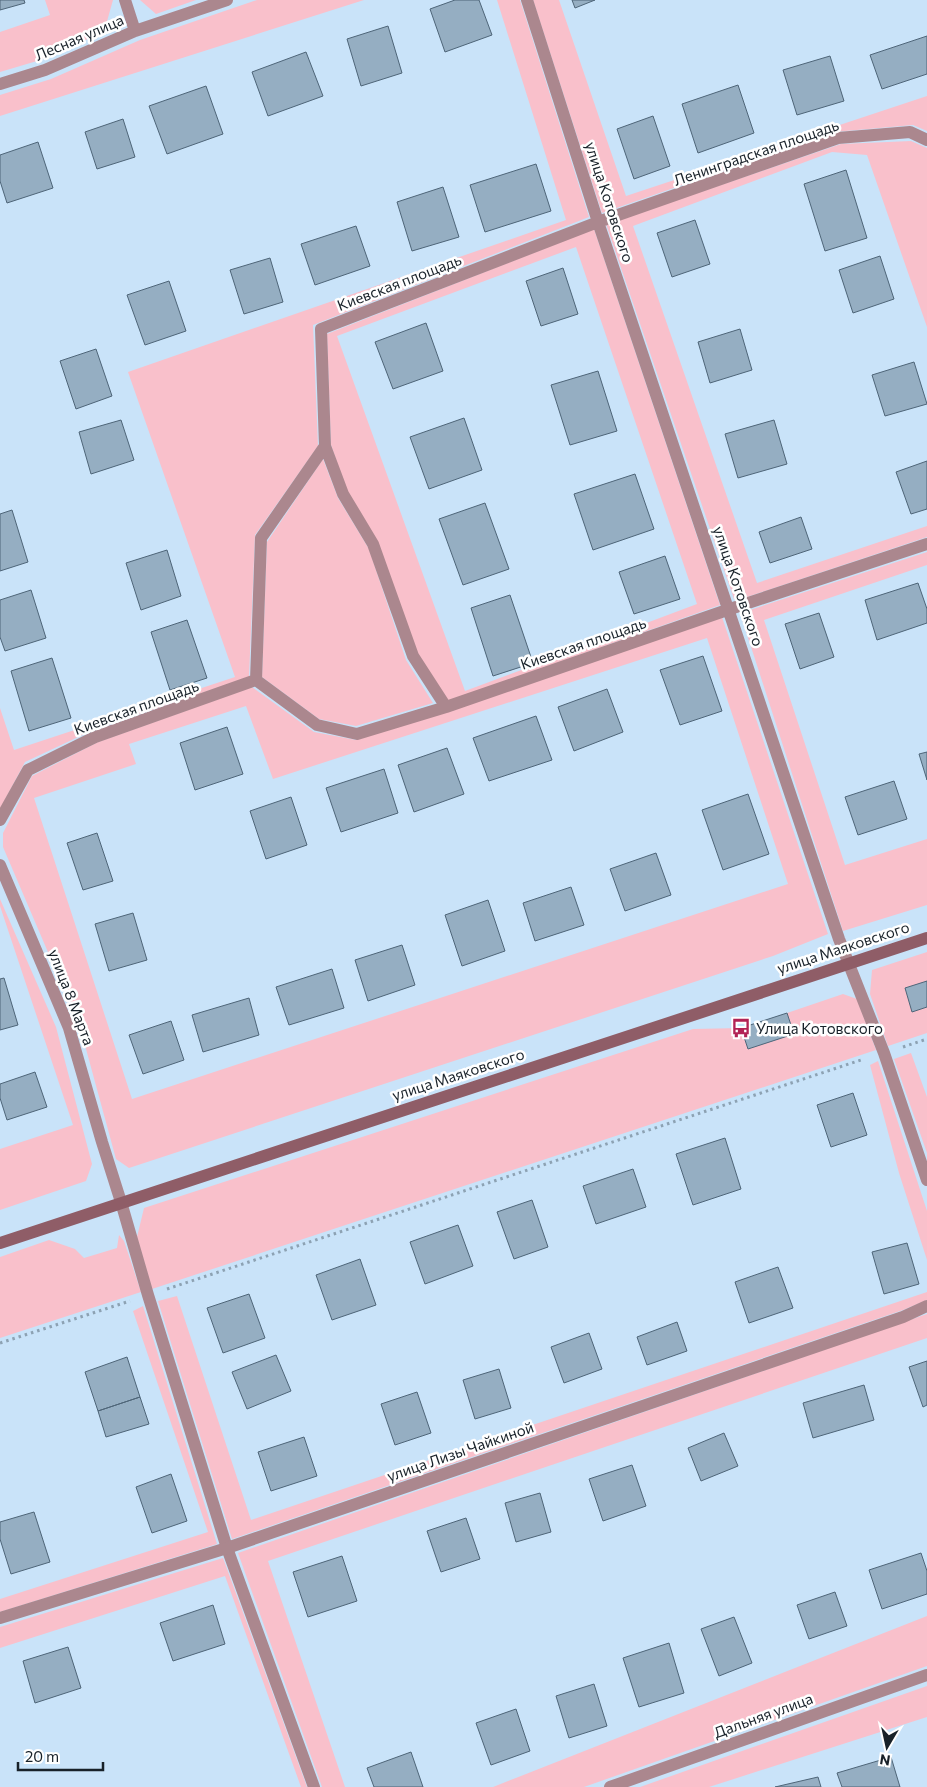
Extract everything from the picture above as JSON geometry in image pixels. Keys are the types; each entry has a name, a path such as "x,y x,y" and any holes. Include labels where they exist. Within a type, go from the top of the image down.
{"main road":[{"name":"улица Маяковского","path":"0,1243 848,962 927,938"}],"street":[{"path":"125,0 135,31"},
{"name":"Лесная улица","path":"0,84 45,70 135,31 227,0"},
{"name":"улица Котовского","path":"527,0 598,222 730,608 848,962 884,1053 927,1180"},
{"name":"Ленинградская площадь","path":"598,222 838,138 910,132 927,140"},
{"name":"Киевская площадь","path":"446,707 413,656 373,544 343,494 325,446 321,330 598,222"},
{"path":"256,680 261,538 325,446"},
{"path":"730,608 927,544"},
{"name":"Киевская площадь","path":"0,820 28,770 95,737 256,680 317,725 357,734 446,707 730,608"},
{"name":"улица 8 Марта","path":"0,865 69,1028 148,1295 227,1548 314,1787"},
{"name":"улица Лизы Чайкиной","path":"0,1618 227,1548 903,1317 927,1306"},
{"name":"Дальняя улица","path":"610,1787 927,1675"}],"path":[{"path":"0,1343 927,1039"}],"shaded area":[{"path":"45,0 113,0 104,32 37,61 0,72 0,32 50,15"},
{"path":"140,0 196,0 156,14"},
{"path":"257,0 364,0 0,116 0,95 51,79 140,40"},
{"path":"497,0 520,0 589,217 313,325 318,446 255,535 249,677 93,730 25,762 0,809 0,708 14,750 235,677 128,372 566,220"},
{"path":"533,0 559,0 626,196 927,96 927,131 913,125 834,132 602,213"},
{"path":"911,141 927,148 927,327 867,155 832,152 633,226 757,583 927,526 927,537 747,597 734,599 606,224 841,144"},
{"path":"594,229 720,605 447,702 419,656 348,495 331,445 327,334","holes":["576,247 697,604 465,691 337,336"]},
{"path":"323,459 338,498 369,549 406,660 433,703 356,726 319,719 262,677 267,542"},
{"path":"927,552 927,565 764,620 845,865 927,839 927,905 843,931 741,616 750,610"},
{"path":"722,617 828,934 773,956 129,1168 116,1159 80,1027 3,847 3,833 32,776 98,742 252,687 314,732 356,740","holes":["707,638 788,884 132,1099 34,798 136,764 129,744 246,706 273,779"]},
{"path":"0,899 56,1027 92,1164 86,1181 0,1210 0,1149 73,1125 0,906"},
{"path":"927,952 927,1033 888,1046 870,994 872,970"},
{"path":"843,994 857,999 876,1050 152,1289 137,1237 144,1208 693,1029 741,1028 748,1049 794,1034 787,1013"},
{"path":"911,1053 927,1097 927,1153 894,1059"},
{"path":"878,1061 927,1211 927,1260 899,1173 870,1065"},
{"path":"119,1235 124,1241 141,1292 0,1338 0,1257 49,1240 75,1249 84,1258 117,1248"},
{"path":"927,1292 927,1300 903,1310 232,1539 158,1301 177,1296 251,1520"},
{"path":"143,1306 217,1544 0,1612 0,1599 208,1532 133,1311"},
{"path":"927,1314 927,1338 268,1561 345,1787 322,1787 238,1553"},
{"path":"223,1558 307,1787 301,1787 225,1576 0,1648 0,1627"},
{"path":"927,1616 927,1666 584,1787 493,1787"},
{"path":"927,1686 927,1717 709,1787 640,1787"}],"building":[{"path":"0,0 24,0 25,3 0,10"},
{"path":"455,0 479,0 492,35 445,52 430,9"},
{"path":"572,0 595,0 575,8"},
{"path":"388,26 402,73 361,86 347,39"},
{"path":"927,36 927,74 882,89 870,55"},
{"path":"306,52 323,96 268,116 252,72"},
{"path":"830,56 844,101 797,115 783,70"},
{"path":"738,85 754,133 698,153 682,104"},
{"path":"206,86 223,134 167,154 149,106"},
{"path":"653,116 670,166 634,179 617,129"},
{"path":"123,119 135,157 97,169 85,132"},
{"path":"38,142 53,188 7,203 0,181 0,155"},
{"path":"536,164 551,211 485,232 470,185"},
{"path":"846,170 867,238 825,251 804,184"},
{"path":"443,187 459,237 412,251 397,202"},
{"path":"695,220 710,264 672,277 657,233"},
{"path":"356,226 370,266 315,285 301,244"},
{"path":"880,256 894,299 853,313 839,270"},
{"path":"270,258 283,302 244,314 230,270"},
{"path":"563,268 578,314 541,326 526,281"},
{"path":"169,281 186,331 145,345 127,295"},
{"path":"426,323 443,371 393,389 375,342"},
{"path":"740,329 752,370 710,383 698,342"},
{"path":"96,349 112,396 76,409 60,361"},
{"path":"914,362 927,404 885,416 872,375"},
{"path":"598,371 617,431 570,445 551,385"},
{"path":"464,418 482,470 429,489 410,437"},
{"path":"121,420 134,460 91,474 79,432"},
{"path":"774,420 787,464 738,478 725,434"},
{"path":"927,461 927,509 911,514 896,472"},
{"path":"635,474 654,529 593,550 574,494"},
{"path":"485,503 509,569 463,585 439,519"},
{"path":"12,510 28,562 0,571 0,514"},
{"path":"801,517 812,549 770,563 759,532"},
{"path":"167,550 181,596 141,610 126,563"},
{"path":"665,556 680,599 634,614 619,572"},
{"path":"918,583 927,609 927,623 877,640 865,600"},
{"path":"31,590 46,638 5,651 0,637 0,600"},
{"path":"510,595 533,663 493,676 471,608"},
{"path":"819,613 834,657 800,669 785,624"},
{"path":"187,620 207,678 170,690 151,632"},
{"path":"703,656 722,711 680,725 660,670"},
{"path":"52,658 71,718 29,731 11,671"},
{"path":"607,689 623,732 574,751 558,707"},
{"path":"536,716 552,760 489,781 473,738"},
{"path":"227,727 243,774 195,790 180,743"},
{"path":"447,748 464,794 414,812 398,765"},
{"path":"927,752 927,780 919,754"},
{"path":"384,769 398,813 341,832 326,788"},
{"path":"894,781 907,819 858,835 845,797"},
{"path":"748,794 769,854 723,870 702,810"},
{"path":"291,797 307,845 266,859 250,811"},
{"path":"97,833 113,881 83,890 67,843"},
{"path":"656,853 671,895 625,911 610,869"},
{"path":"571,887 584,925 535,941 523,903"},
{"path":"488,900 505,951 462,966 445,915"},
{"path":"133,913 147,960 109,971 95,924"},
{"path":"402,945 415,985 368,1001 355,960"},
{"path":"332,969 344,1008 289,1025 276,987"},
{"path":"4,978 18,1025 0,1030 0,979"},
{"path":"927,981 927,1007 912,1012 905,988"},
{"path":"249,998 259,1035 203,1052 192,1015"},
{"path":"787,1013 794,1034 748,1049 741,1028"},
{"path":"171,1021 184,1060 143,1074 129,1035"},
{"path":"35,1072 47,1107 7,1120 0,1098 0,1084"},
{"path":"853,1093 867,1135 831,1147 817,1105"},
{"path":"725,1138 741,1189 693,1205 676,1154"},
{"path":"633,1169 646,1207 596,1224 583,1186"},
{"path":"532,1200 548,1247 514,1259 497,1212"},
{"path":"458,1225 473,1266 425,1284 410,1242"},
{"path":"907,1243 919,1284 884,1294 872,1252"},
{"path":"360,1259 376,1305 332,1320 316,1275"},
{"path":"778,1267 793,1308 749,1323 735,1282"},
{"path":"249,1294 265,1338 223,1353 207,1308"},
{"path":"677,1322 687,1351 647,1365 637,1337"},
{"path":"589,1333 602,1369 564,1383 551,1347"},
{"path":"276,1355 291,1391 247,1409 232,1372"},
{"path":"127,1357 140,1397 98,1411 85,1372"},
{"path":"927,1361 927,1405 923,1407 909,1367"},
{"path":"499,1369 511,1408 475,1419 463,1380"},
{"path":"864,1385 874,1420 813,1438 803,1403"},
{"path":"417,1392 431,1433 395,1445 381,1404"},
{"path":"140,1397 149,1424 106,1437 98,1411"},
{"path":"724,1433 738,1466 701,1481 688,1448"},
{"path":"304,1437 317,1476 271,1491 258,1452"},
{"path":"632,1465 646,1506 603,1521 589,1479"},
{"path":"171,1474 187,1521 152,1533 136,1487"},
{"path":"540,1493 551,1532 516,1542 505,1503"},
{"path":"34,1512 50,1562 11,1574 0,1539 0,1522"},
{"path":"466,1518 480,1559 441,1572 427,1531"},
{"path":"921,1553 927,1571 927,1594 882,1609 869,1570"},
{"path":"342,1556 357,1601 308,1617 293,1572"},
{"path":"835,1592 847,1626 809,1639 797,1605"},
{"path":"213,1605 225,1644 173,1661 160,1623"},
{"path":"734,1617 752,1663 719,1676 701,1629"},
{"path":"669,1643 684,1693 639,1707 623,1658"},
{"path":"68,1647 81,1688 35,1703 23,1661"},
{"path":"594,1684 607,1726 569,1738 556,1696"},
{"path":"516,1709 530,1751 491,1765 476,1723"},
{"path":"411,1752 423,1787 374,1787 367,1768"},
{"path":"891,1757 900,1787 842,1787 837,1773"},
{"path":"818,1777 821,1787 775,1787"}],"place":[{"name":"Улица Котовского","path":"741,1028"}]}
